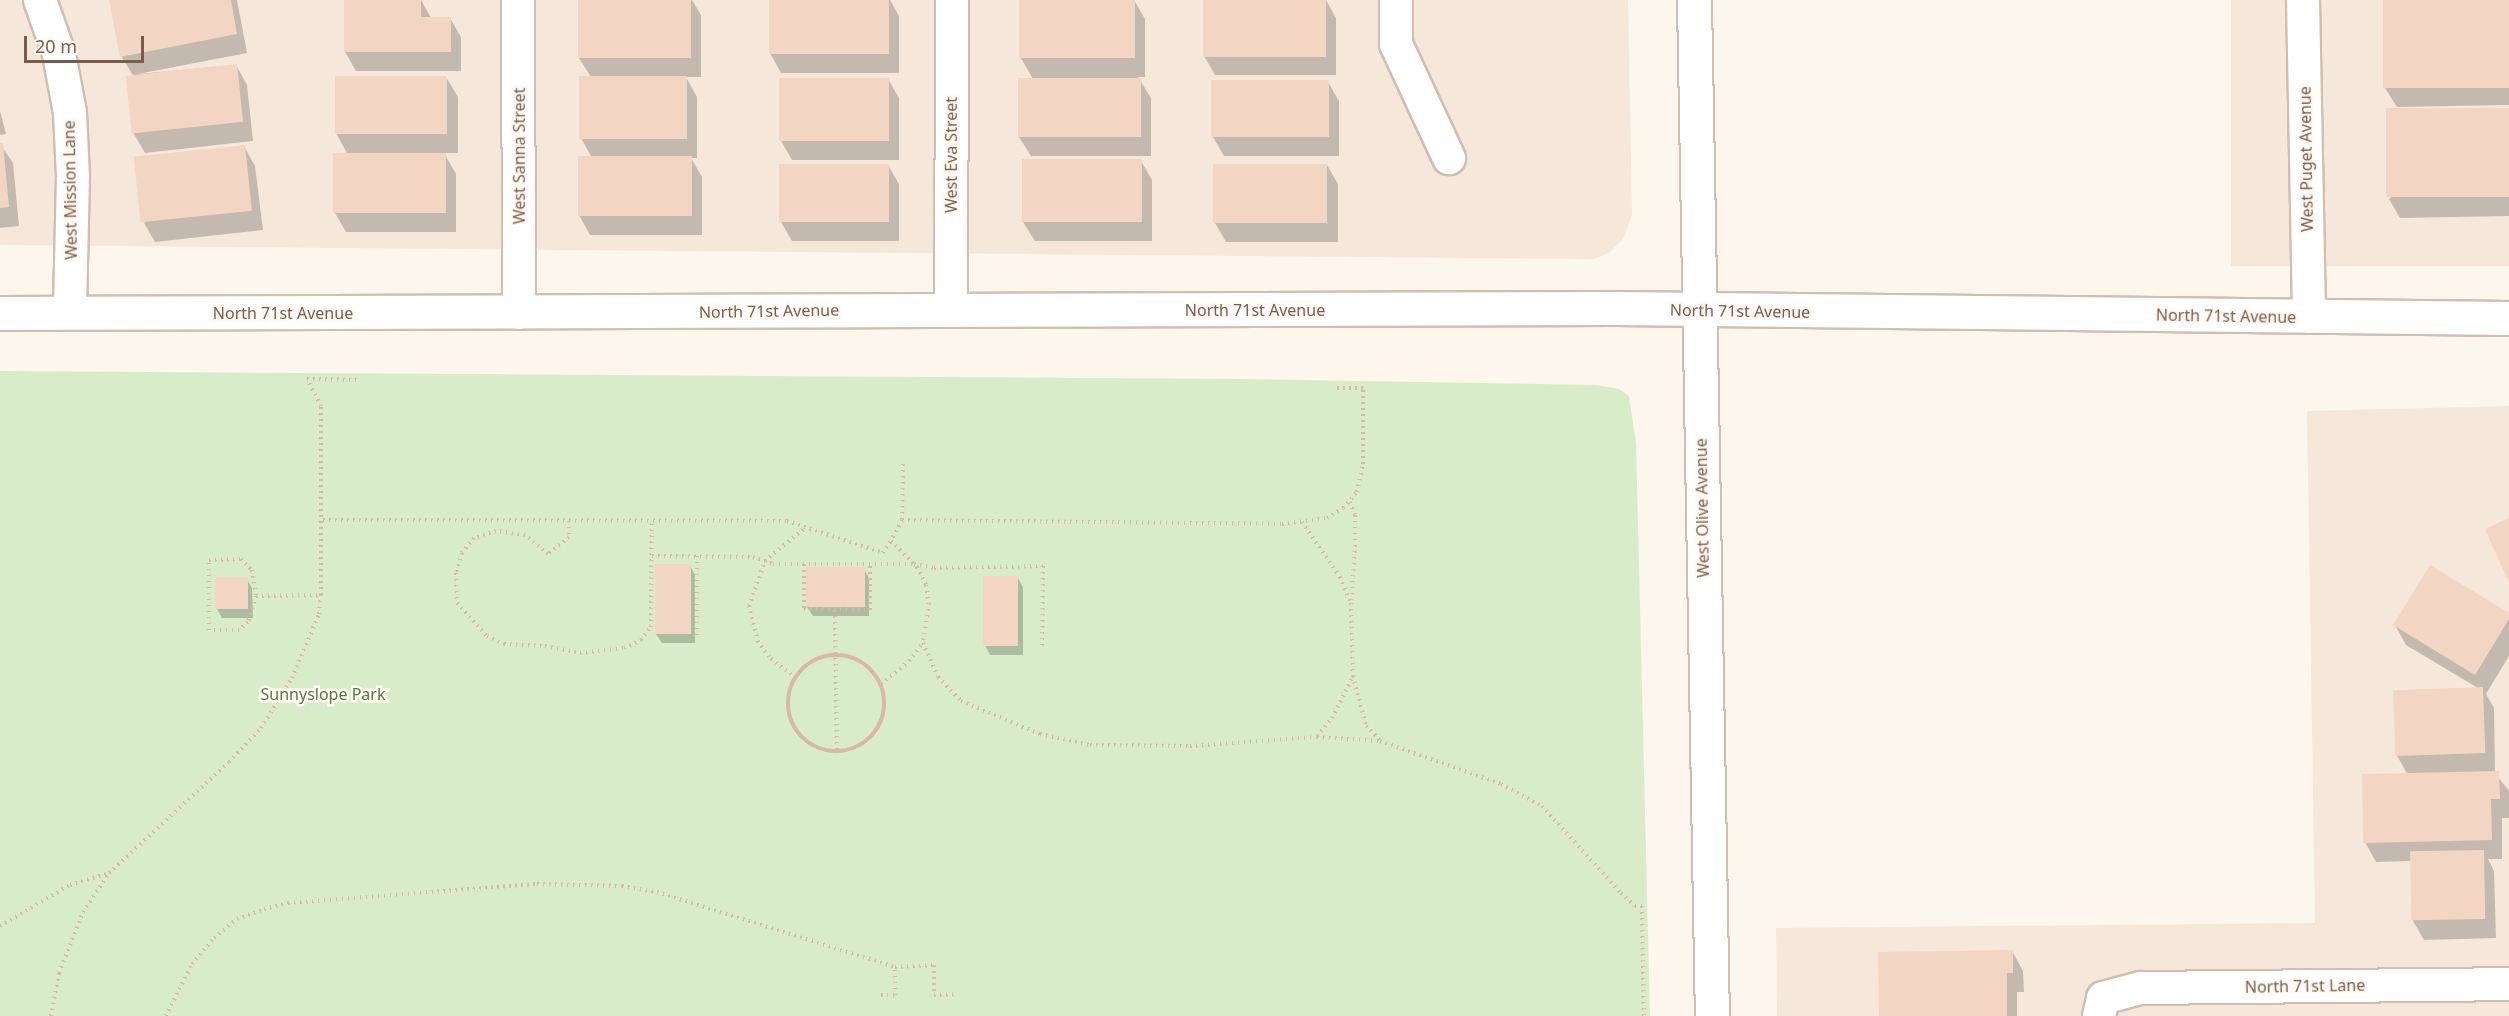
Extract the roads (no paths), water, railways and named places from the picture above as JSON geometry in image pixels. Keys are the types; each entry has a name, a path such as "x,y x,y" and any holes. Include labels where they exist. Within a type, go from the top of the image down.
{"street":[{"name":"West Mission Lane","path":"40,0 59,54 69,113 74,176 70,313"},
{"name":"West Sanna Street","path":"518,0 519,313"},
{"name":"West Eva Street","path":"951,309 952,0"},
{"path":"1396,0 1396,44 1449,158"},
{"name":"West Olive Avenue","path":"1694,0 1712,1016"},
{"name":"West Puget Avenue","path":"2303,0 2309,317"},
{"name":"North 71st Avenue","path":"0,313 519,313 951,309 1699,311 2509,318"},
{"name":"North 71st Lane","path":"2101,1007 2141,988 2509,984"}],"park label":[{"name":"Sunnyslope Park","path":"323,694"}]}
